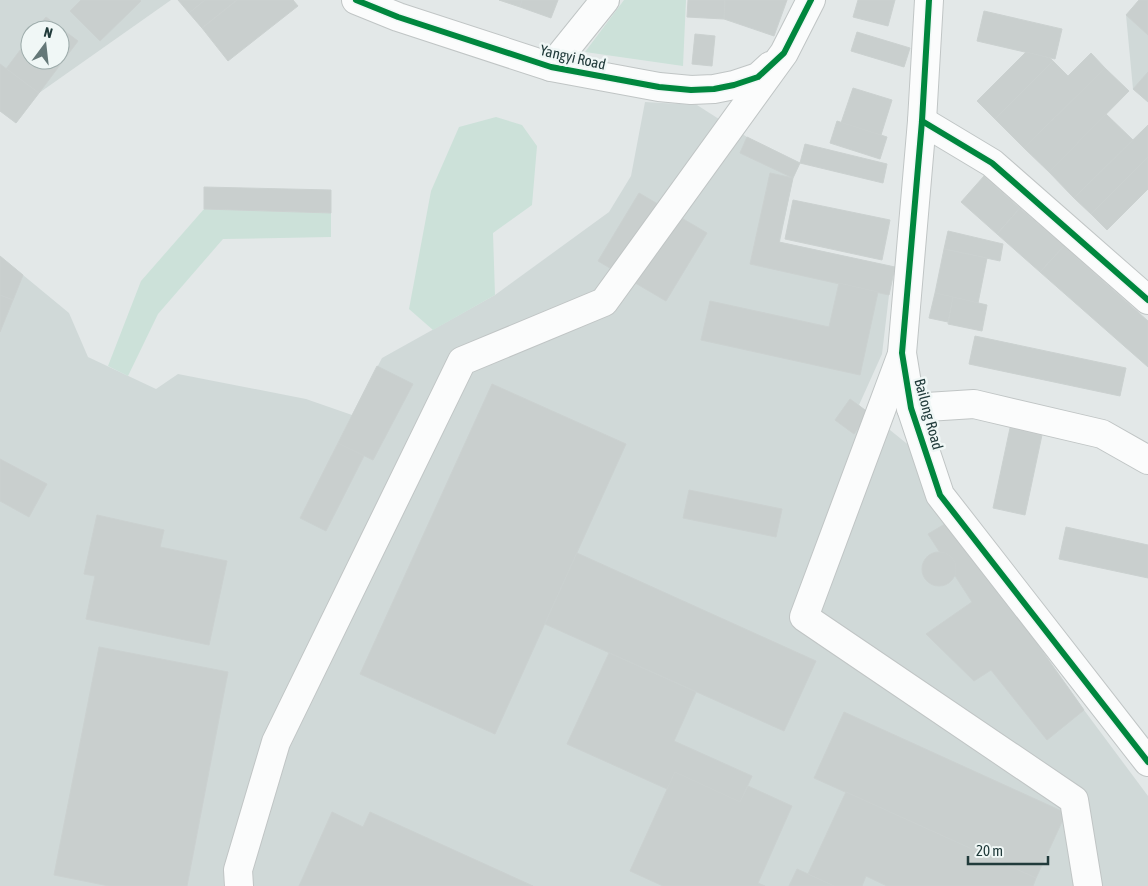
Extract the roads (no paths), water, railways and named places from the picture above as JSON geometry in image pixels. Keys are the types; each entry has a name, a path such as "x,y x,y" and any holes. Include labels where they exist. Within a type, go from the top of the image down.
{"street":[{"name":"Yangyi Road","path":"356,0 398,17 552,67 659,88 691,90 714,89 734,85 758,77 784,53"},
{"path":"552,67 605,0"},
{"path":"239,886 238,870 276,742 462,361 604,302 784,53 811,0"},
{"name":"Bailong Road","path":"929,0 922,121 902,353 912,408 940,495 1148,762"},
{"path":"922,121 992,163 1148,300"},
{"path":"902,353 804,617 1074,800 1088,886"},
{"path":"912,408 974,404 1102,434 1148,460"}]}
